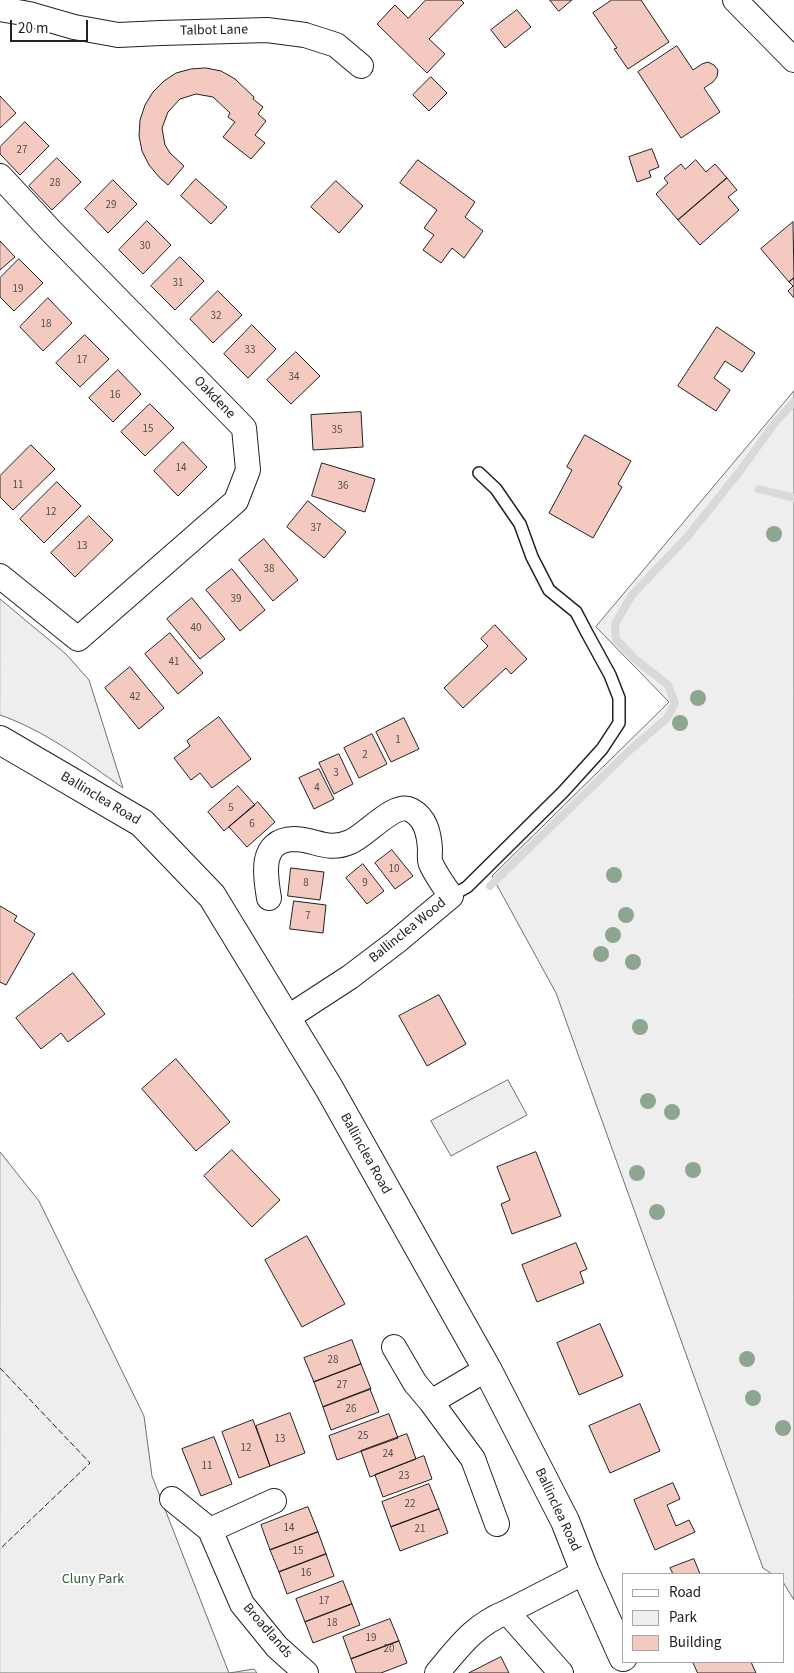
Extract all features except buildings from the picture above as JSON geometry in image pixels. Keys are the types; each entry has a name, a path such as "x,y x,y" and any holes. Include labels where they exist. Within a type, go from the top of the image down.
{"street":[{"path":"735,0 794,60"},
{"name":"Talbot Lane","path":"0,9 30,14 74,27 118,35 162,32 267,30 305,34 336,45 361,66"},
{"name":"Oakdene","path":"0,176 52,232 244,428 248,470 236,501 78,639 0,576"},
{"name":"Ballinclea Road","path":"0,740 142,823 212,896 329,1088 487,1369 565,1521 585,1572 622,1655"},
{"name":"Ballinclea Wood","path":"269,898 265,873 266,860 272,849 283,841 295,839 329,847 350,842 393,811 405,808 412,810 422,820 429,835 430,862 451,896 350,977 287,1018"},
{"path":"394,1347 415,1383 473,1459 498,1524"},
{"path":"431,1402 487,1369"},
{"name":"Broadlands","path":"172,1498 210,1530 242,1604 277,1647 306,1673"},
{"path":"210,1530 274,1501"},
{"path":"437,1673 474,1630 497,1616 585,1572"},
{"path":"507,1612 561,1673"}],"lane":[{"path":"451,896 467,887 564,792 602,749 619,723 619,698 610,675 584,626 576,612 549,590 532,557 520,524 496,489 479,474"}],"green space":[{"path":"794,391 794,1600 784,1584 784,1573 770,1573 763,1568 556,993 492,876 669,702 596,627"},
{"path":"0,599 66,654 89,680 123,788 48,738 16,721 0,715"},
{"path":"508,1080 527,1115 451,1156 431,1121"},
{"name":"Cluny Park","path":"0,1152 39,1201 144,1416 152,1476 229,1673 0,1673"},
{"path":"254,1669 257,1673 229,1673"}],"waterway":[{"path":"490,886 629,751 667,718 675,703 668,685 635,659 616,639 615,624 632,595 688,536 740,471 774,424 794,402"},
{"path":"759,489 794,498"}],"fence":[{"path":"0,1368 90,1463 0,1549"}]}
